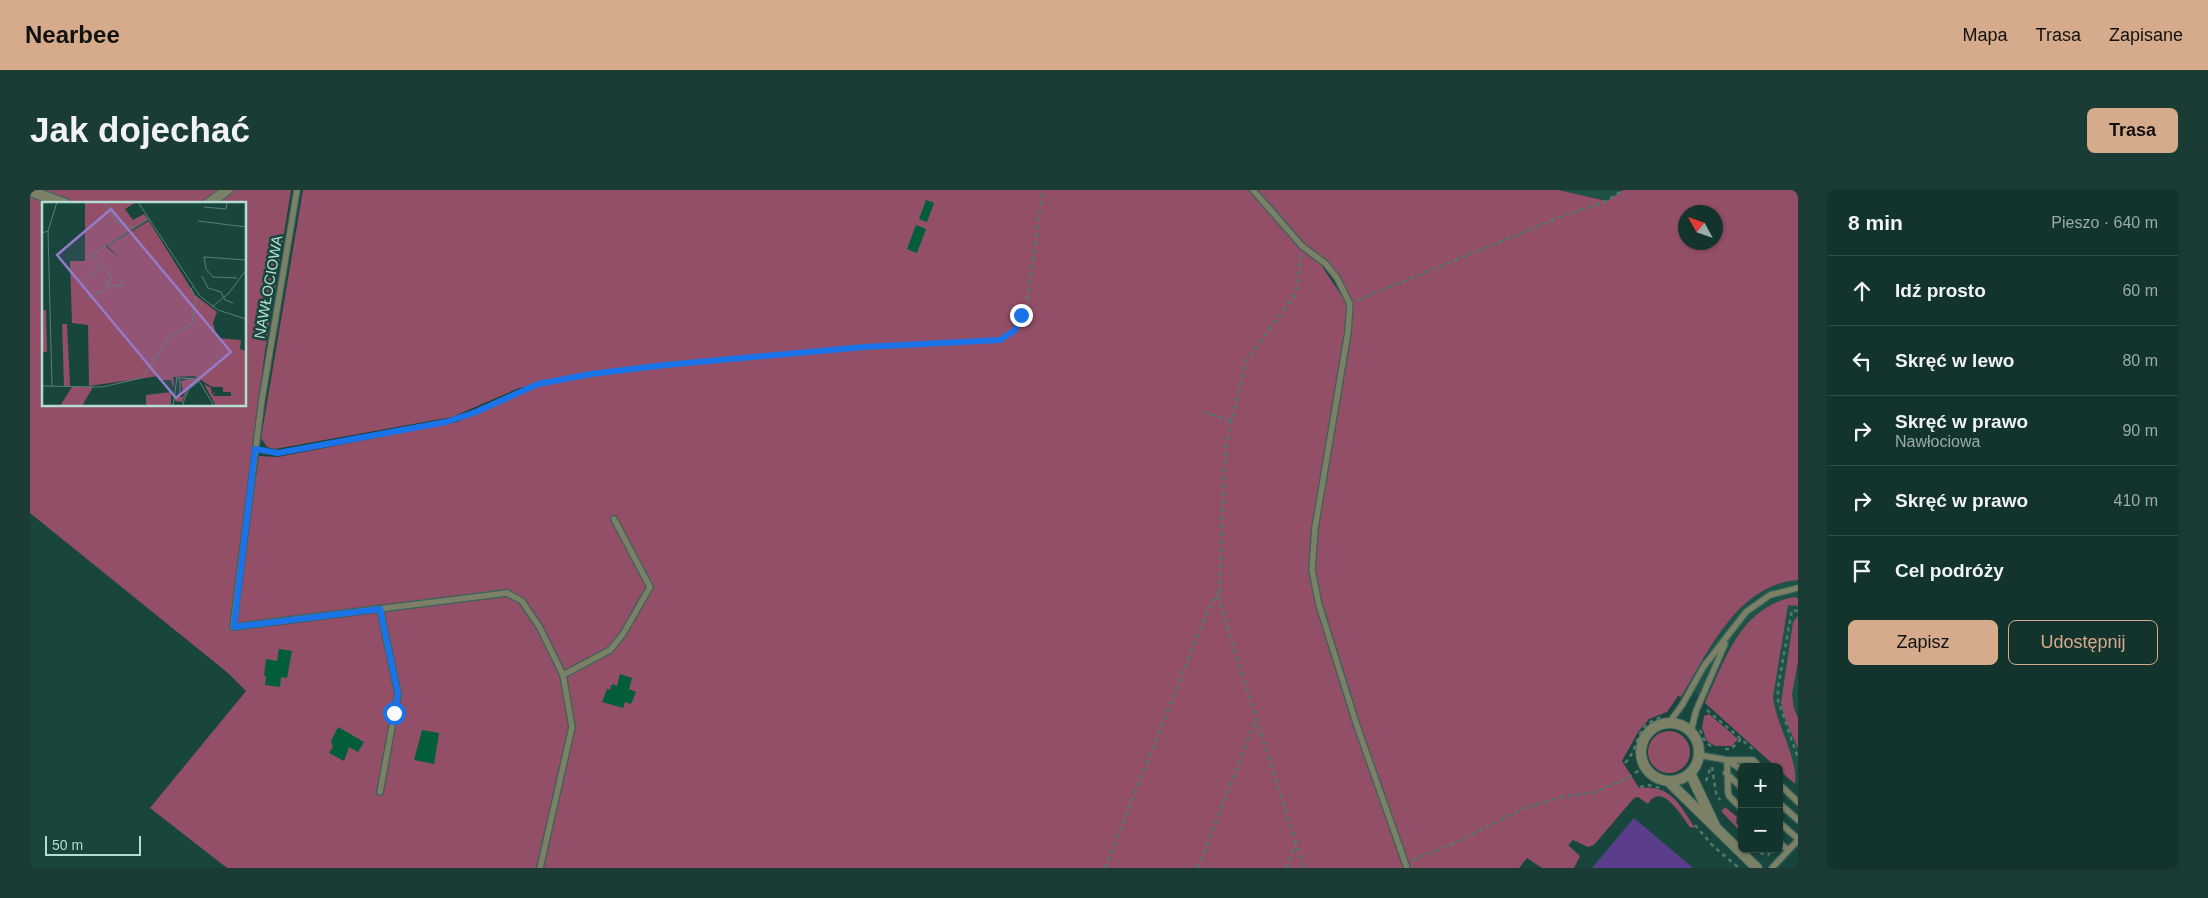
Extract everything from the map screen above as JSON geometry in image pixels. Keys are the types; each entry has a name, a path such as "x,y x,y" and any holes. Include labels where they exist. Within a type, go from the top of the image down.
{"street":[{"path":"211,202 227,190"},
{"path":"30,191 60,202"},
{"path":"1667,719 1695,728 1699,755 1696,765 1690,774 1680,780 1668,781 1653,776 1644,767 1640,752 1643,740 1654,727 1667,719"},
{"path":"1690,774 1717,829"},
{"path":"1668,781 1757,868"}],"lane":[{"name":"NAWŁOCIOWA","path":"298,190 255,449 234,627 380,609"},
{"path":"1252,190 1302,246 1326,264 1344,289 1350,304 1348,332 1315,528 1312,570 1319,605 1357,726 1406,865"},
{"path":"563,675 610,650 624,634 650,587 614,519"},
{"path":"1667,719 1682,705 1704,666 1746,612 1762,599 1780,591 1798,588"},
{"path":"380,792 398,694 380,609 507,593 522,601 540,628 563,675 572,727 540,868"},
{"path":"1695,728 1696,711 1728,637"},
{"path":"1699,755 1727,760 1753,760 1756,763"},
{"path":"1727,760 1738,767"},
{"path":"1727,760 1726,773 1729,796 1741,808"},
{"path":"1726,773 1738,784"},
{"path":"1783,788 1798,802"},
{"path":"1783,807 1798,820"},
{"path":"1772,868 1798,839 1783,826"},
{"path":"1783,846 1788,850"}],"path":[{"path":"255,449 278,453 424,427 463,417 538,384 591,374 665,365 864,347 1000,340 1015,330 1027,301 1044,190"},
{"path":"1350,304 1566,215 1607,201 1623,190"},
{"path":"1302,246 1296,293 1245,363 1225,451 1219,601 1304,868"},
{"path":"1203,412 1232,421"},
{"path":"1105,868 1207,612 1219,590"},
{"path":"1798,611 1792,610 1778,686 1778,700 1798,758"},
{"path":"1702,714 1708,709 1741,738 1731,749 1724,750"},
{"path":"1198,868 1256,718"},
{"path":"1625,763 1641,730 1650,722 1667,719"},
{"path":"1695,728 1705,741 1714,748"},
{"path":"1704,790 1711,766"},
{"path":"1406,865 1524,808 1562,797 1595,792 1626,779 1644,767"},
{"path":"1286,868 1296,842"}],"shaded area":[{"path":"30,190 291,190 265,351 252,449 236,610 259,456 278,457 457,422 536,385 519,388 452,417 275,449 267,447 261,438 303,190 1558,190 1607,201 1623,190 1798,190 1798,580 1777,584 1758,594 1742,607 1714,641 1681,697 1678,696 1667,712 1649,719 1638,732 1622,761 1639,788 1659,789 1667,793 1679,804 1695,828 1690,827 1665,798 1659,796 1653,798 1648,804 1638,797 1634,798 1594,845 1588,847 1573,840 1568,845 1580,856 1574,868 1542,868 1527,858 1519,868 227,868 150,808 246,691 228,673 30,513","holes":["1326,260 1345,298 1323,268"]},
{"path":"1558,190 1623,190 1607,201"},
{"path":"1798,529 1798,785 1783,772 1783,763 1773,763 1675,675"},
{"path":"1794,597 1798,598 1798,606 1788,605 1773,697 1778,719 1793,763 1795,784 1783,774 1783,763 1772,763 1705,703 1737,637 1760,612 1776,603"},
{"path":"1798,616 1798,661 1792,694 1794,709 1798,718 1798,748 1785,719 1781,703 1793,622"},
{"path":"1709,714 1738,739 1732,746 1715,746 1707,741 1702,728 1704,716"},
{"path":"1669,731 1684,737 1690,752 1684,767 1669,773 1654,767 1648,752 1654,737"},
{"path":"1725,807 1737,817 1736,823 1738,829 1721,811"},
{"path":"1634,818 1693,868 1592,868"}],"building":[{"path":"926,200 934,203 927,222 919,219"},
{"path":"916,225 926,229 917,253 907,249"},
{"path":"279,649 292,651 287,678 281,677 280,687 265,685 266,659 277,661"},
{"path":"620,674 632,678 629,689 636,692 631,704 625,702 623,708 602,702 607,689 610,690 612,684 617,686"},
{"path":"338,727 364,742 358,752 349,747 344,761 329,753 333,747 331,741"},
{"path":"422,730 439,733 434,764 414,760"}],"route":[{"path":"394,713 398,694 380,609 234,627 255,449 278,453 446,422 476,412 516,392 538,384 591,374 665,365 864,347 1000,340 1015,330 1021,315"}]}
